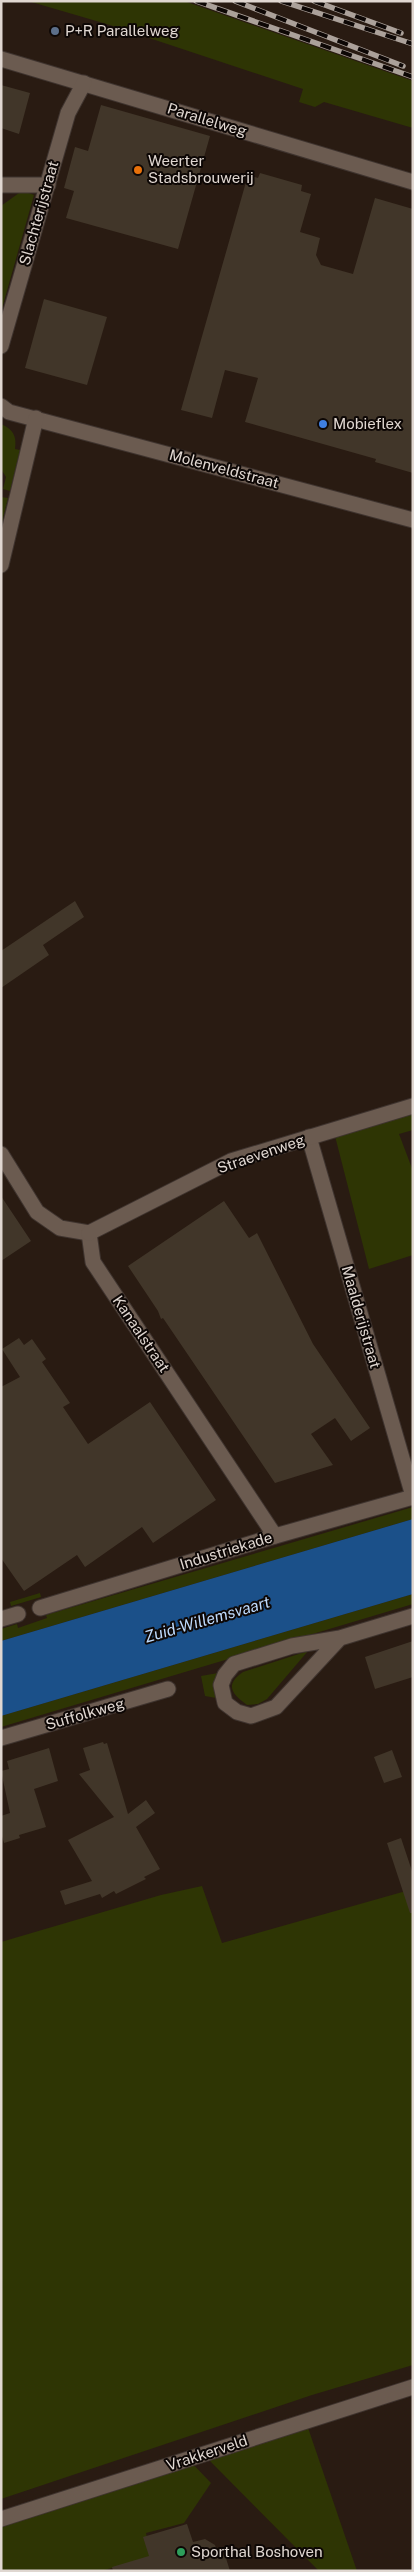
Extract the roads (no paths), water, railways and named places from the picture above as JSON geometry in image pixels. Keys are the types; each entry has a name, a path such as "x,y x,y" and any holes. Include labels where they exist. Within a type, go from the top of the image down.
{"street":[{"name":"Parallelweg","path":"1,59 413,182"},
{"name":"Slachterijstraat","path":"1,346 68,113 84,83"},
{"path":"1,185 48,186"},
{"path":"1,406 9,412 36,418 1,565"},
{"name":"Molenveldstraat","path":"36,418 413,520"},
{"name":"Straevenweg","path":"90,1233 232,1161 413,1106"},
{"name":"Maalderijstraat","path":"309,1138 413,1496"},
{"path":"1,1154 37,1212 60,1228 90,1233"},
{"name":"Kanaalstraat","path":"90,1233 93,1262 275,1536"},
{"name":"Industriekade","path":"40,1608 413,1496"},
{"path":"1,1619 18,1614"},
{"path":"340,1638 276,1707 251,1716 237,1712 225,1703 221,1685 225,1675 234,1664 292,1646 340,1638 413,1616"},
{"name":"Suffolkweg","path":"1,1738 168,1689"},
{"name":"Vrakkerveld","path":"1,2519 413,2387"}],"water":[{"name":"Zuid-Willemsvaart","path":"413,1519 413,1594 1,1716 1,1641"}],"railway":[{"path":"196,1 413,77"},
{"path":"235,1 403,66"},
{"path":"281,1 413,44"},
{"path":"314,1 401,33"}],"place":[{"name":"P+R Parallelweg","path":"55,31"},
{"name":"Weerter Stadsbrouwerij","path":"138,170"},
{"name":"Mobieflex","path":"323,424"},
{"name":"Sporthal Boshoven","path":"181,2552"}]}
